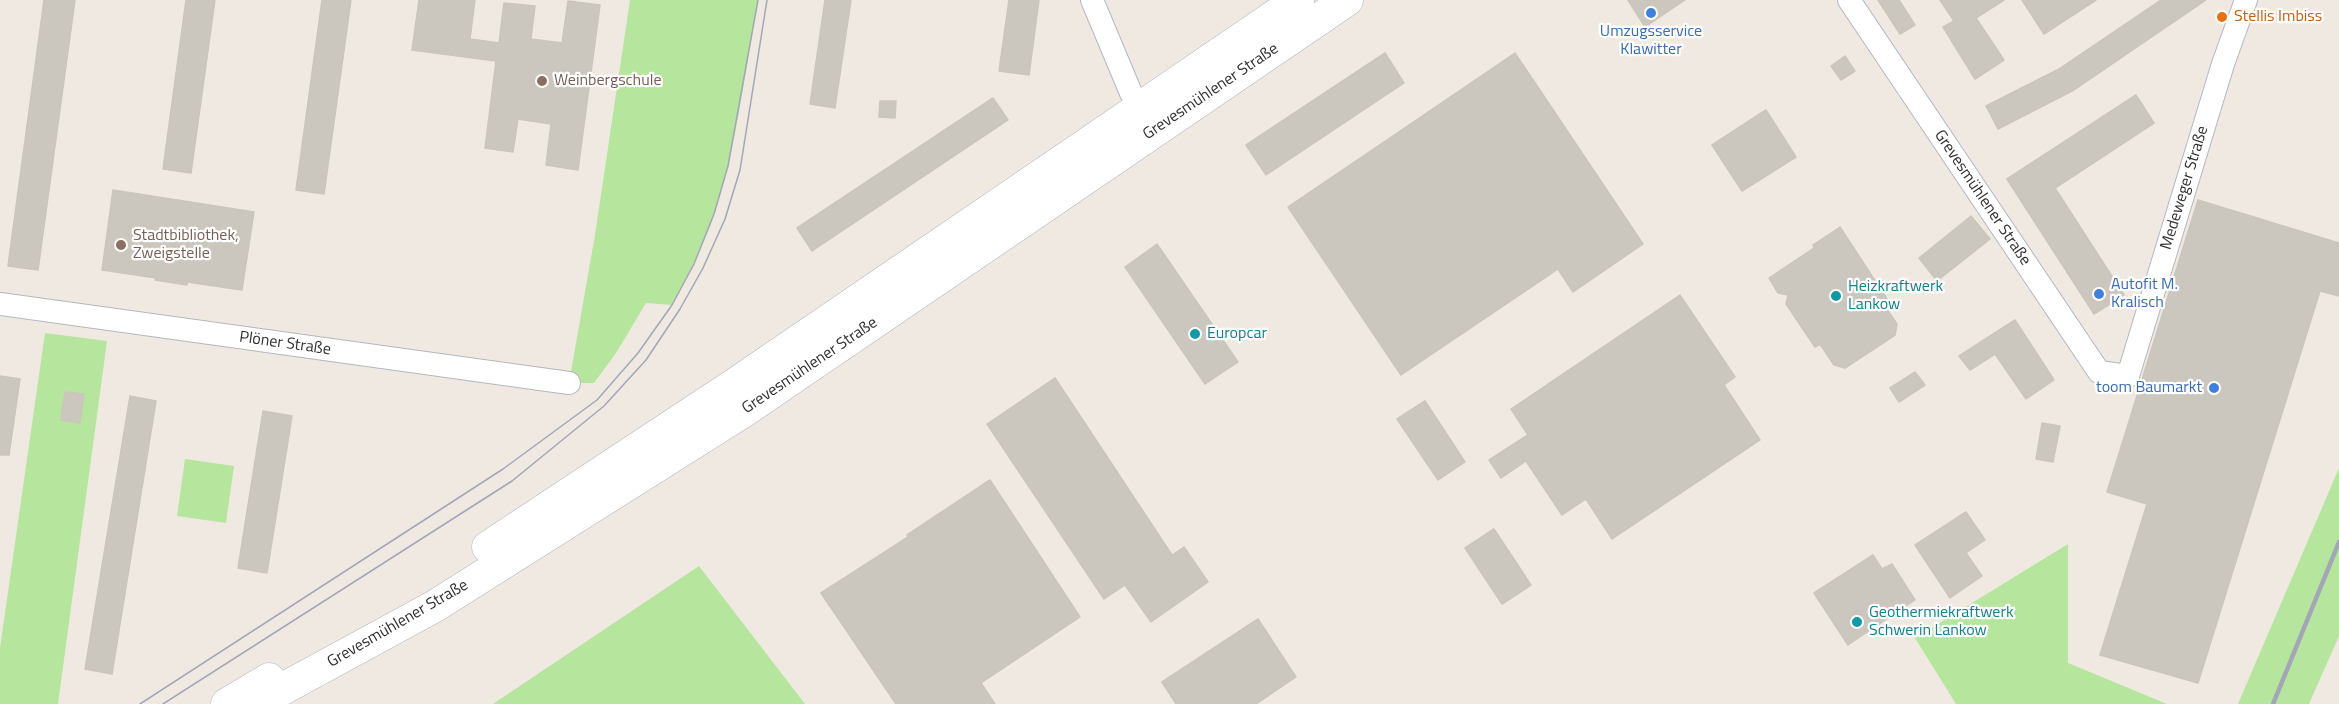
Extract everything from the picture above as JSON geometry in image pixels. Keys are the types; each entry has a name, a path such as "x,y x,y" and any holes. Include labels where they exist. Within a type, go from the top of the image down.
{"street":[{"path":"1092,0 1131,93 1148,118"},
{"name":"Grevesmühlener Straße","path":"255,704 435,606 744,411 1148,118 1298,0"},
{"name":"Grevesmühlener Straße","path":"227,704 426,588 745,378 1148,118 1347,0"},
{"name":"Grevesmühlener Straße","path":"1849,0 2099,372 2128,376"},
{"name":"Medeweger Straße","path":"2128,376 2223,64 2246,0"},
{"name":"Plöner Straße","path":"0,304 569,383"}],"green space":[{"path":"630,0 758,0 735,134 723,186 711,224 690,271 672,305 646,303 616,353 594,383 569,383 595,235"},
{"path":"45,333 107,341 58,704 0,704 0,648"},
{"path":"185,459 234,466 226,523 177,516"},
{"path":"2339,468 2339,636 2309,704 2238,704"},
{"path":"2068,544 2068,663 2167,704 1956,704 1915,638"},
{"path":"699,566 805,704 493,704"}],"building":[{"path":"44,0 75,0 38,270 8,266"},
{"path":"186,0 215,0 191,173 163,169"},
{"path":"322,0 351,0 324,194 296,190"},
{"name":"Weinbergschule","path":"419,0 475,0 470,39 499,43 504,3 535,6 531,39 562,43 568,1 600,5 578,170 546,165 551,124 518,119 513,152 485,148 496,61 412,50"},
{"path":"825,0 851,0 835,108 810,104"},
{"path":"1009,0 1039,0 1029,75 999,71"},
{"name":"Umzugsservice Klawitter","path":"1628,0 1685,0 1645,27"},
{"path":"1878,0 1899,0 1915,25 1900,34"},
{"path":"1940,0 2004,0 1976,18 2004,60 1975,79 1943,27 1954,21"},
{"path":"2022,0 2096,0 2044,34"},
{"path":"2161,0 2206,0 2074,90 1998,129 1986,106 2059,69"},
{"path":"1385,53 1404,83 1266,175 1246,145"},
{"path":"1515,53 1643,244 1573,292 1558,269 1401,375 1288,207"},
{"path":"1845,56 1855,71 1841,80 1831,66"},
{"path":"2136,95 2154,123 2055,188 2124,295 2094,314 2007,179"},
{"path":"993,98 1008,120 812,251 797,228"},
{"path":"880,101 896,101 895,118 879,117"},
{"path":"1766,110 1796,157 1742,191 1712,145"},
{"path":"113,190 254,212 242,290 187,282 187,285 102,270"},
{"name":"toom Baumarkt","path":"2198,200 2339,243 2339,296 2320,291 2198,683 2100,655 2147,504 2107,492"},
{"path":"1971,216 1990,239 1937,281 1919,258"},
{"name":"Heizkraftwerk Lankow","path":"1840,227 1889,302 1884,305 1897,324 1895,335 1845,368 1834,365 1820,344 1815,347 1786,304 1788,295 1778,293 1769,278 1814,248 1813,245"},
{"name":"Europcar","path":"1157,244 1238,362 1205,384 1125,267"},
{"path":"1680,295 1735,377 1724,385 1760,440 1612,539 1586,499 1562,515 1526,461 1501,478 1489,460 1528,435 1511,409"},
{"path":"2015,320 2054,380 2026,399 1995,354 1970,370 1959,356"},
{"path":"1915,372 1925,385 1899,402 1890,388"},
{"path":"0,376 20,379 9,455 0,455"},
{"path":"1055,378 1172,555 1184,547 1208,582 1151,622 1125,585 1104,599 987,424"},
{"path":"65,392 84,394 80,423 61,420"},
{"path":"130,396 156,401 112,674 85,669"},
{"path":"1425,401 1465,462 1438,480 1397,419"},
{"path":"263,411 292,416 267,573 238,568"},
{"path":"2042,423 2060,426 2053,462 2036,459"},
{"path":"990,480 1080,617 981,683 995,704 896,704 821,593 908,537 907,535"},
{"path":"1966,512 1985,540 1966,553 1982,576 1950,598 1915,545"},
{"path":"1494,529 1531,585 1502,604 1465,548"},
{"name":"Geothermiekraftwerk Schwerin Lankow","path":"1873,555 1882,569 1892,564 1915,600 1848,645 1814,593"},
{"path":"1258,619 1296,677 1256,704 1176,704 1162,682"}],"tram line":[{"path":"140,704 503,469 597,400 638,353 672,305 694,264 714,214 728,166 758,0"},
{"path":"163,704 512,481 604,406 646,360 680,309 703,268 725,219 740,170 767,0"}],"railway":[{"path":"2273,704 2339,542"}],"place":[{"name":"Umzugsservice Klawitter","path":"1651,13"},
{"name":"Stellis Imbiss","path":"2222,17"},
{"name":"Weinbergschule","path":"542,81"},
{"name":"Stadtbibliothek, Zweigstelle","path":"121,245"},
{"name":"Autofit M. Kralisch","path":"2099,294"},
{"name":"Heizkraftwerk Lankow","path":"1836,296"},
{"name":"Europcar","path":"1195,334"},
{"name":"toom Baumarkt","path":"2214,388"},
{"name":"Geothermiekraftwerk Schwerin Lankow","path":"1857,622"}]}
